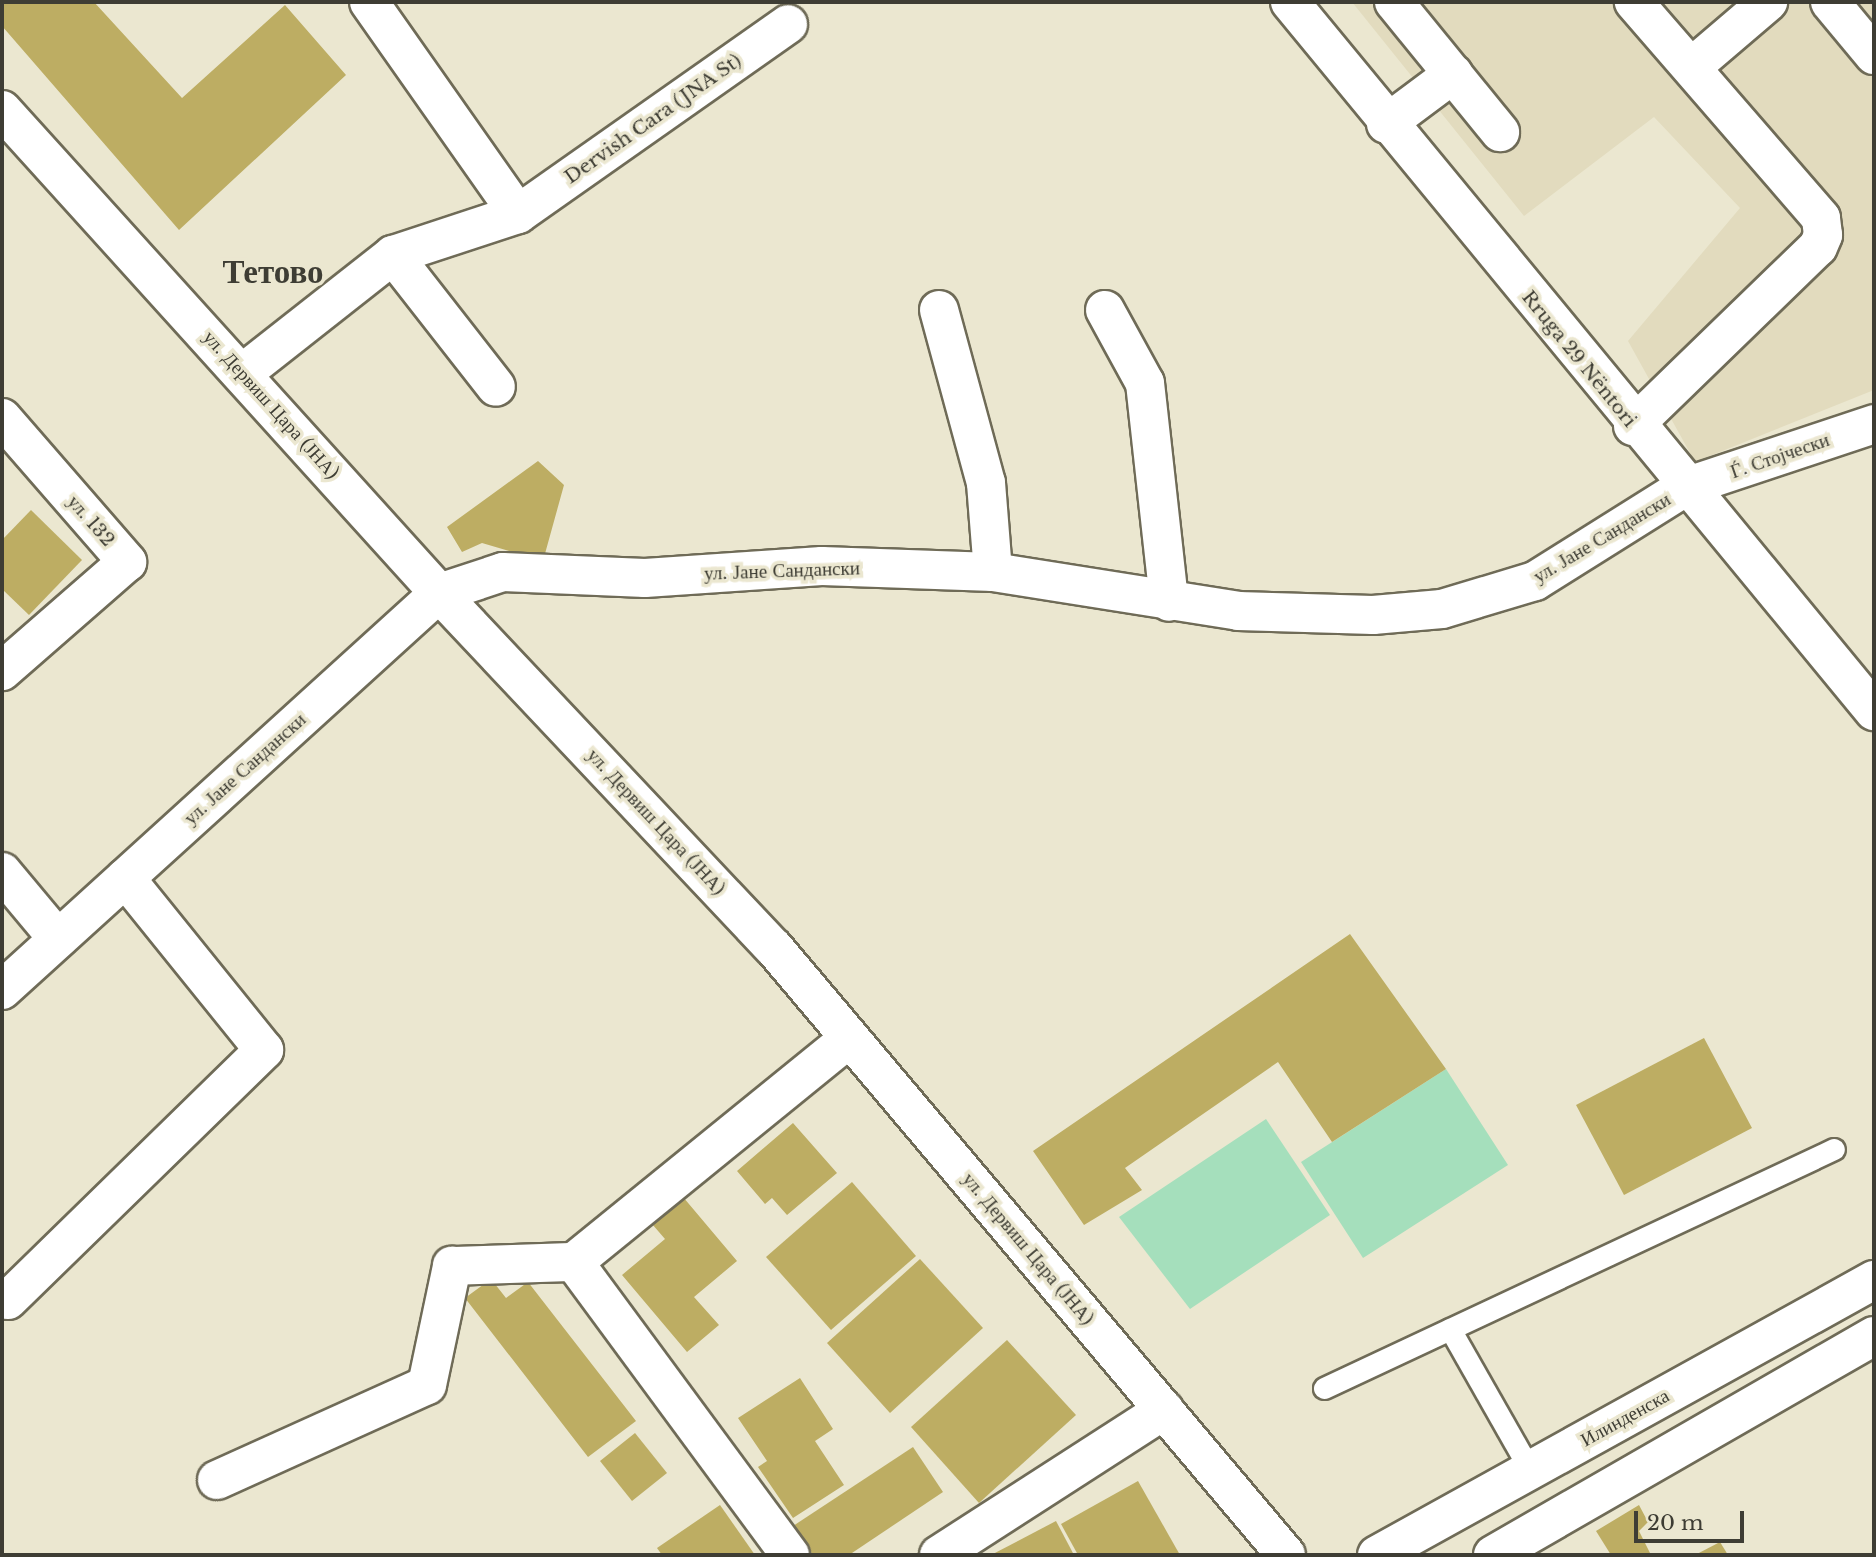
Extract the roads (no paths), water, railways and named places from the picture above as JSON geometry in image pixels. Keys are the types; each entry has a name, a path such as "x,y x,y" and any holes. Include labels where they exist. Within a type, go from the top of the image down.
{"street":[{"path":"369,2 518,214"},
{"name":"Rruga 29 Nëntori","path":"1290,2 1633,426 1874,711"},
{"path":"1394,2 1500,132"},
{"path":"1633,426 1818,247 1823,235 1821,218 1693,66 1634,2"},
{"path":"1693,66 1768,2"},
{"path":"1830,2 1874,54"},
{"name":"Dervish Cara (JNA St)","path":"243,373 393,255 518,214 788,24"},
{"path":"1386,124 1452,74"},
{"name":"ул. Дервиш Цара (ЈНА)","path":"2,110 243,373 439,593 774,948 1286,1555"},
{"path":"393,255 496,387"},
{"path":"939,310 986,483 993,572"},
{"path":"1105,310 1145,383 1169,602"},
{"name":"ул. 132","path":"2,418 127,562 2,671"},
{"name":"Ѓ. Стојчески","path":"1685,487 1874,424"},
{"name":"ул. Јане Сандански","path":"2,990 439,593 503,572 645,578 822,566 993,572 1238,611 1373,615 1442,609 1535,581 1685,487"},
{"path":"2,872 58,939"},
{"path":"8,1300 264,1050 125,878"},
{"path":"217,1480 427,1385 452,1266 574,1262 850,1038"},
{"path":"574,1262 790,1555"},
{"name":"Илинденска","path":"1377,1555 1874,1280"},
{"path":"1493,1555 1874,1336"},
{"path":"939,1555 1164,1410"}],"lane":[{"path":"1324,1388 1834,1149"},
{"path":"1450,1329 1530,1470"}],"district":[{"name":"Тетово","path":"273,272"}]}
